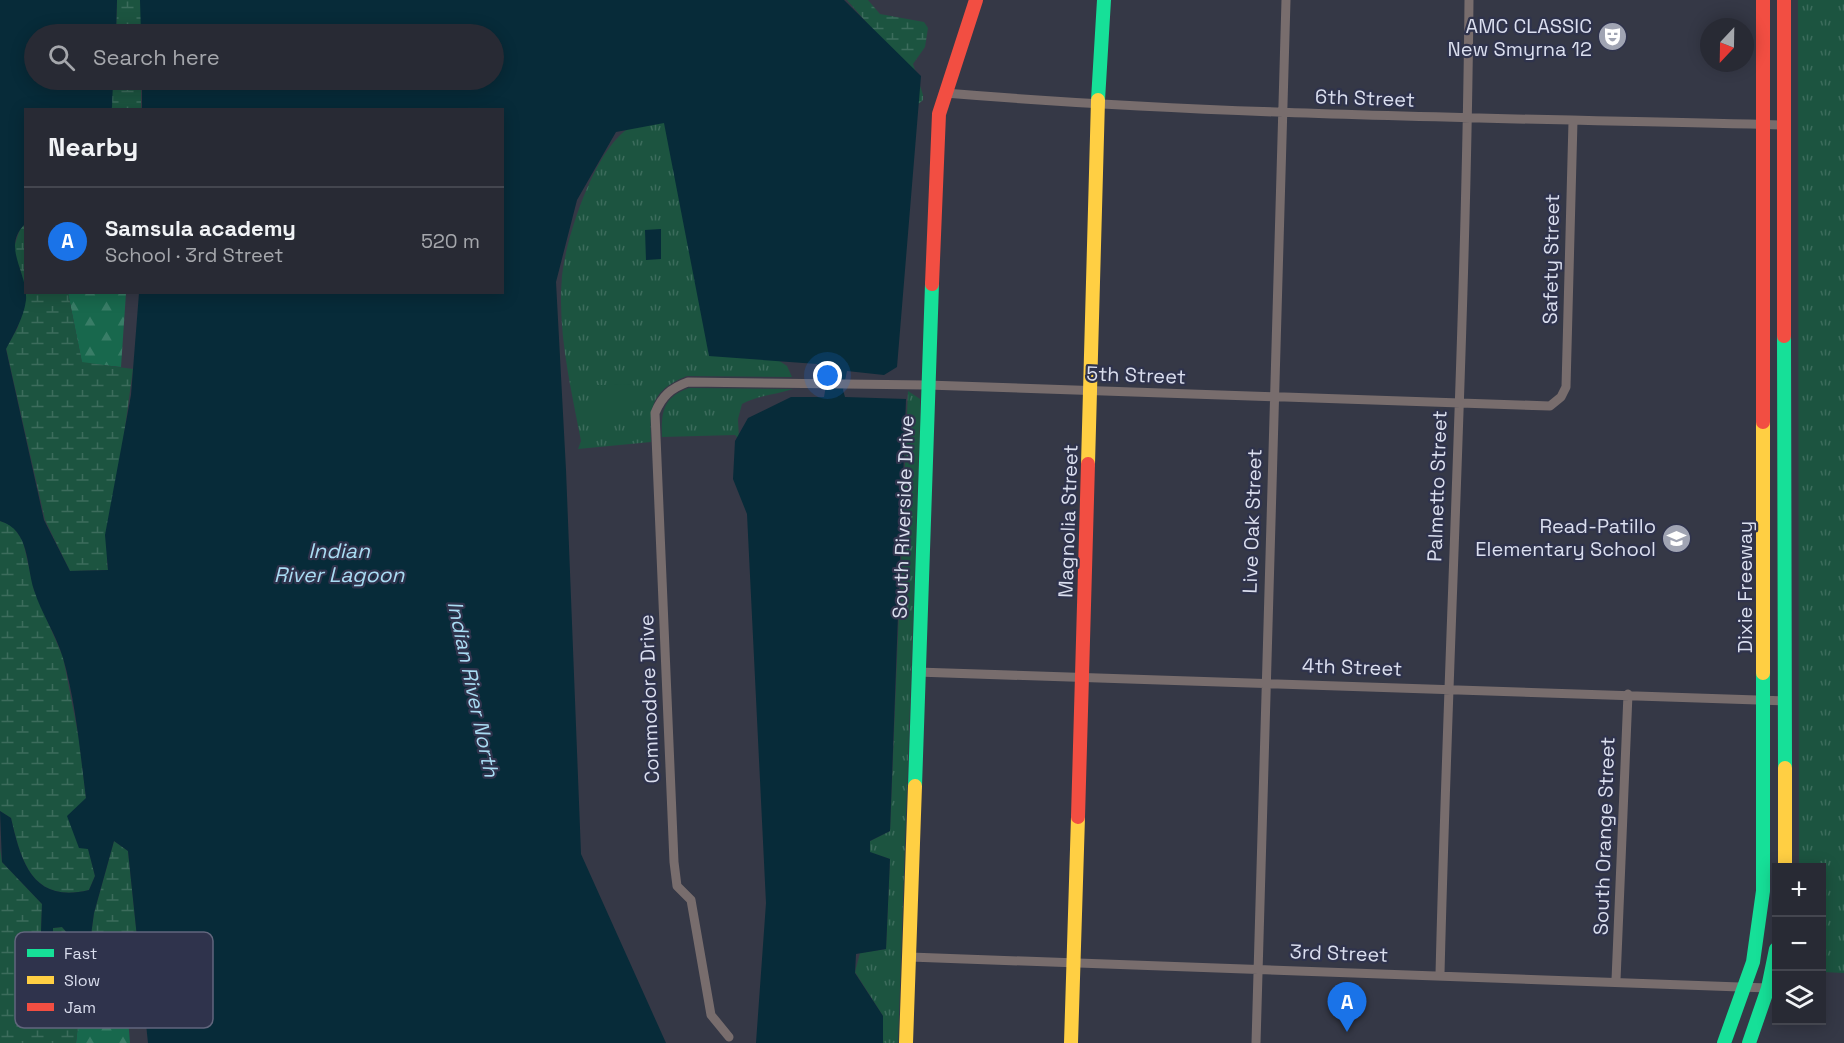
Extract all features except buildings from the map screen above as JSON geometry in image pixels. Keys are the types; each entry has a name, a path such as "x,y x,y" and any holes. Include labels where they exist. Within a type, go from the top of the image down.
{"street":[{"name":"South Riverside Drive","path":"906,1043 938,109 969,28 976,0"},
{"name":"Magnolia Street","path":"1071,1043 1098,106 1104,0"},
{"name":"Live Oak Street","path":"1256,1043 1286,0"},
{"name":"Palmetto Street","path":"1440,974 1447,688 1468,120 1469,0"},
{"name":"Dixie Freeway","path":"1724,1043 1746,987 1758,939 1763,891 1763,0"},
{"name":"Dixie Freeway","path":"1784,0 1785,863"},
{"name":"6th Street","path":"945,93 1098,106 1468,120 1784,125"},
{"name":"Safety Street","path":"1561,397 1566,387 1573,121"},
{"name":"Commodore Drive","path":"707,382 688,382 675,387 660,400 655,413 674,862 677,886 691,900 711,1015 729,1037"},
{"name":"5th Street","path":"707,382 927,385 1550,406 1561,397"},
{"path":"1764,419 1785,419"},
{"name":"4th Street","path":"917,672 1785,701"},
{"name":"South Orange Street","path":"1616,980 1628,694"},
{"name":"3rd Street","path":"909,957 1616,980 1768,988"},
{"path":"1749,1043 1768,988 1772,968"}],"green space":[{"path":"117,0 142,0 141,24 116,24"},
{"path":"847,0 868,0 880,14 924,22 928,28 925,47 913,64 923,95 923,100 915,107 893,53"},
{"path":"1798,0 1844,0 1844,973 1826,972 1826,863 1799,863"},
{"path":"112,90 141,90 141,108 111,108"},
{"path":"665,119 769,354 787,366 792,377 687,376 666,387 655,401 651,418 651,442 578,449 581,441 561,318 562,276 570,238 586,191 609,148 622,133 637,124"},
{"path":"24,225 24,294 68,294 82,362 133,369 107,559 108,570 70,571 45,520 6,348 18,327 22,275 13,250 20,229"},
{"path":"68,294 126,294 121,367 82,363"},
{"path":"614,384 631,385 631,422 614,422"},
{"path":"591,385 608,385 608,422 591,422"},
{"path":"689,388 793,389 742,404 738,419 739,439 735,435 662,437 665,406 674,396"},
{"path":"908,391 920,399 920,421 898,1043 883,1043 883,1016 855,972 860,953 886,949 890,859 869,852 870,841 890,831"},
{"path":"0,521 12,525 23,541 34,590 63,657 79,739 86,798 79,848 88,848 95,876 89,890 70,893 55,891 42,885 25,864 11,818 0,811"},
{"path":"114,841 128,851 136,932 91,932 94,913"},
{"path":"0,848 2,862 42,904 41,932 15,932 15,1028 78,1028 76,1043 0,1043"},
{"path":"62,927 66,932 53,932 53,928"},
{"path":"78,1028 129,1028 130,1043 76,1043"}],"water":[{"name":"Indian River Lagoon","path":"0,0 117,0 116,24 24,24 24,90 113,90 112,108 24,108 24,225 18,233 15,251 26,300 21,319 6,349 44,520 70,571 108,570 105,535 131,395 139,294 504,294 504,108 142,108 142,90 504,90 504,24 141,24 140,0 844,0 921,76 897,367 884,375 847,371 843,390 845,397 906,399 890,831 870,841 870,852 890,859 886,949 856,954 855,973 883,1016 883,1043 756,1043 766,903 747,514 733,479 735,441 748,418 791,397 824,397 828,375 817,364 709,356 664,123 616,132 577,200 556,282 581,854 666,1043 148,1043 146,1028 213,1028 213,932 136,932 128,851 114,841 94,913 91,932 66,932 62,927 53,928 53,932 41,932 42,904 2,862 0,811 11,818 25,864 42,885 55,891 70,893 89,890 95,876 88,849 79,848 67,816 86,798 74,710 63,658 37,599 22,540 17,532 0,521"},
{"path":"661,229 661,259 646,260 645,230"}],"traffic: fast":[{"path":"1098,100 1104,0"},
{"path":"915,786 932,284"},
{"path":"1784,336 1785,768"},
{"path":"1724,1043 1753,962 1763,891 1763,673"},
{"path":"1749,1043 1768,988 1772,968"}],"traffic: slow":[{"path":"1088,464 1098,100"},
{"path":"1763,422 1763,673"},
{"path":"1785,768 1785,863"},
{"path":"906,1043 915,786"},
{"path":"1071,1043 1078,817"}],"traffic: jam":[{"path":"932,284 939,114 976,0"},
{"path":"1763,0 1763,422"},
{"path":"1784,0 1784,336"},
{"path":"1078,817 1088,464"}],"place":[{"name":"AMC CLASSIC New Smyrna 12","path":"1613,37"},
{"name":"Read-Patillo Elementary School","path":"1677,538"},
{"name":"Samsula academy","path":"1347,1032"}],"water label":[{"name":"Indian River North","path":"473,689"}]}
